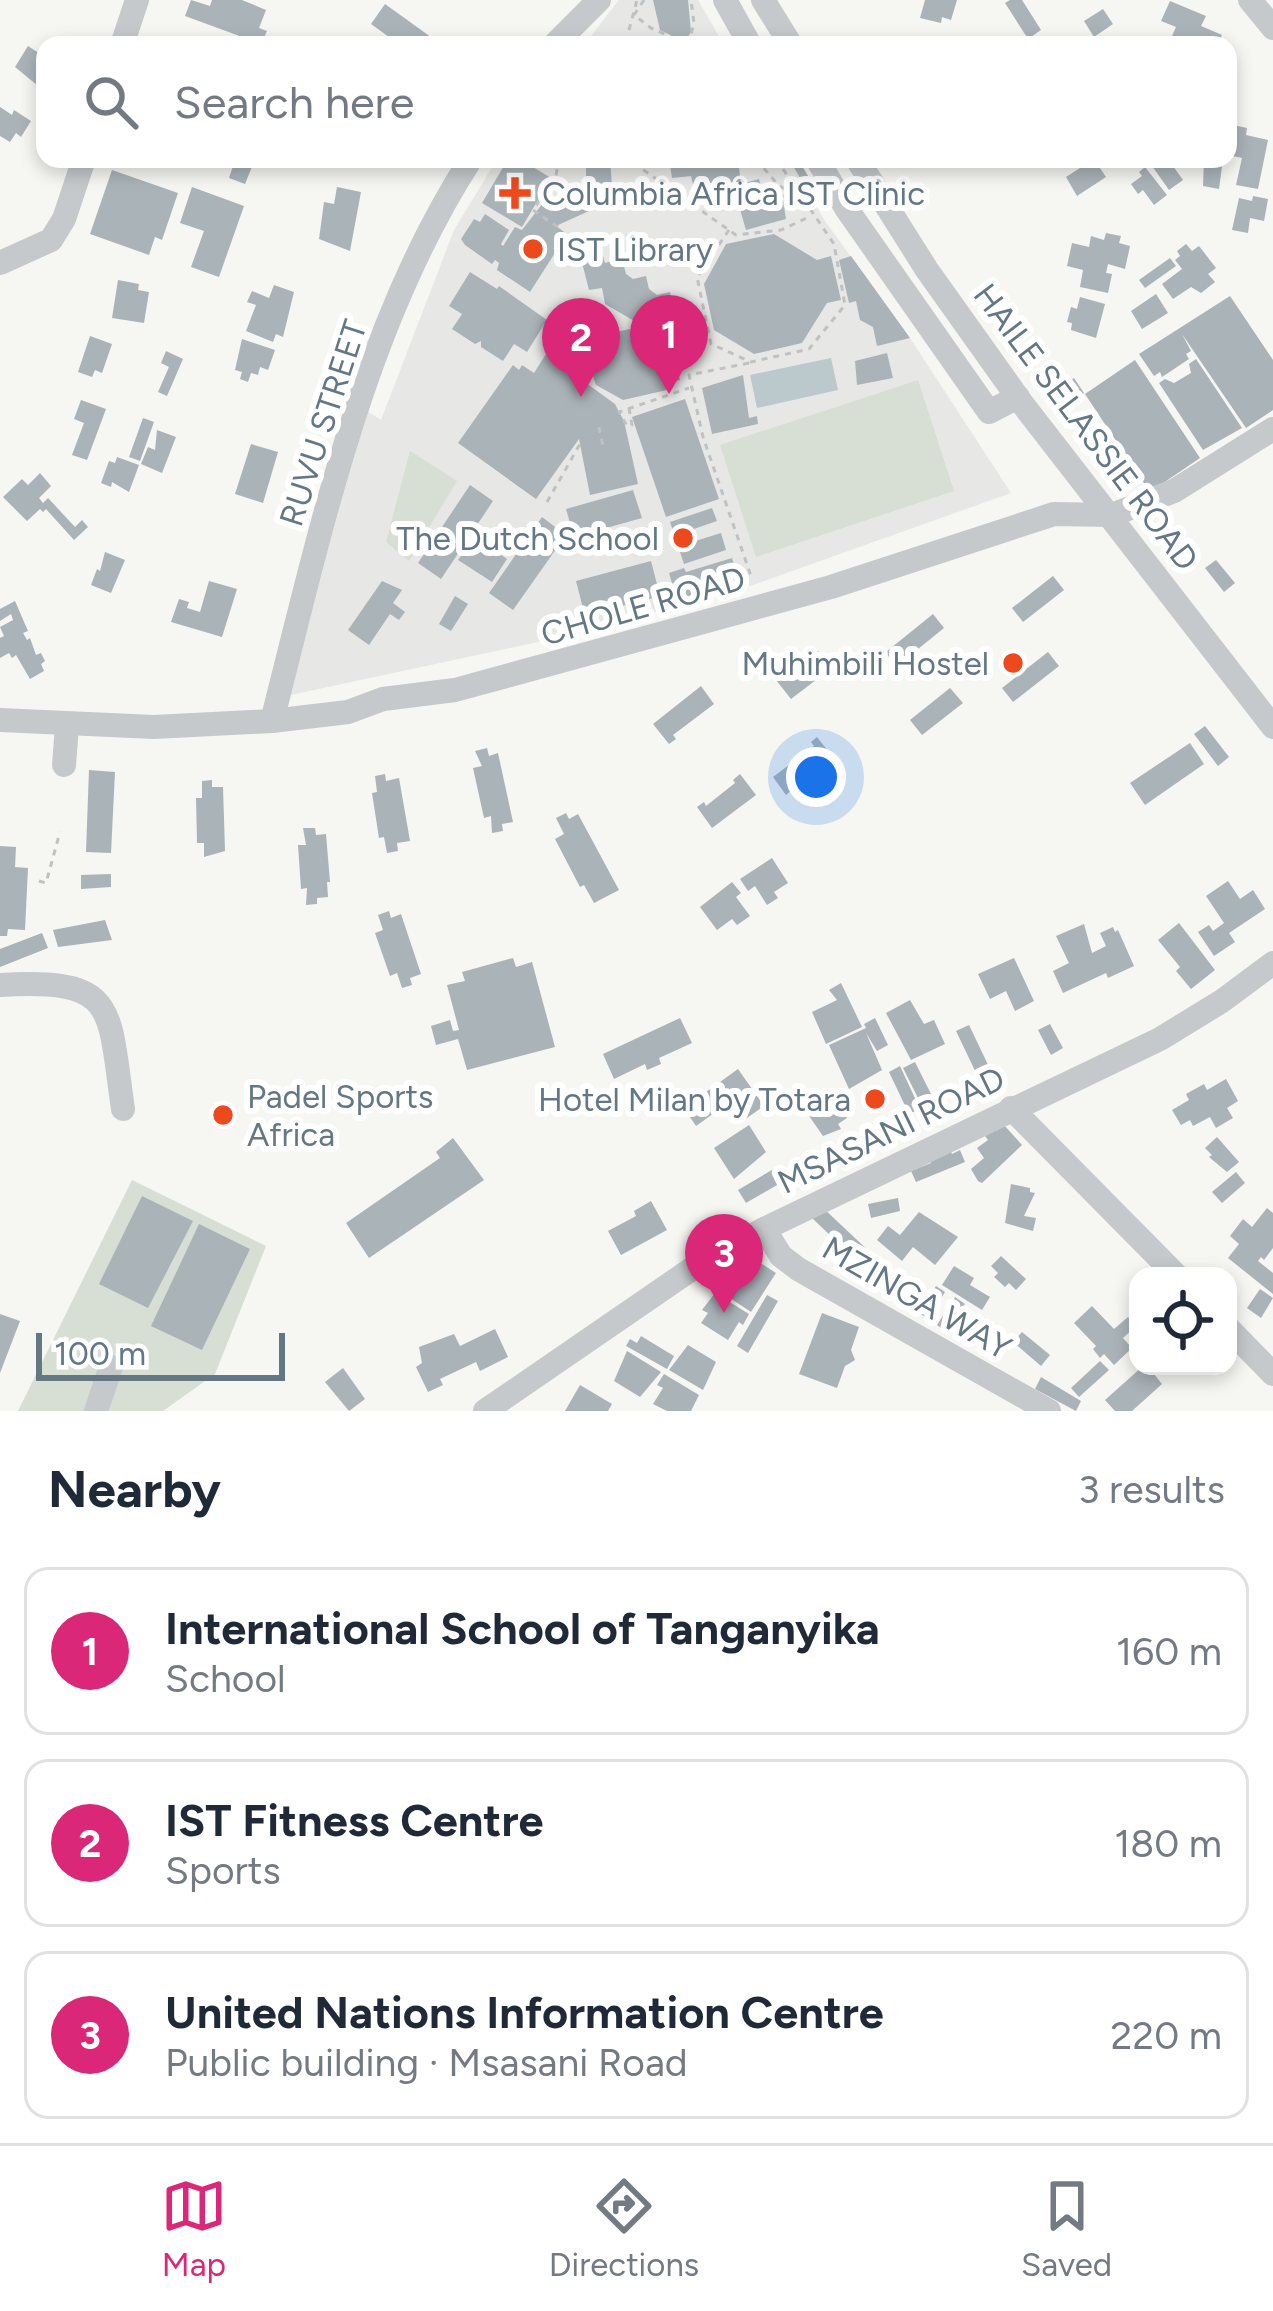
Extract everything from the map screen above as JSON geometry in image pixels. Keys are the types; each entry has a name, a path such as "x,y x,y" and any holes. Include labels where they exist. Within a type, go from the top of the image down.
{"street":[{"path":"125,36 137,0"},
{"path":"563,36 599,0"},
{"path":"725,0 745,36"},
{"path":"763,0 785,36"},
{"path":"0,263 51,240 64,219 81,168"},
{"name":"RUVU STREET","path":"272,721 360,400 409,278 465,168"},
{"path":"822,168 845,208 989,412 1018,397"},
{"name":"HAILE SELASSIE ROAD","path":"862,168 1018,397 1273,727"},
{"name":"CHOLE ROAD","path":"0,720 67,726 272,721 349,712 383,699 455,690 835,598 1054,514 1112,515 1174,491 1273,429"},
{"path":"64,765 67,726"},
{"name":"MSASANI ROAD","path":"485,1411 696,1266 764,1228 1160,1039 1273,963"},
{"path":"0,985 47,982 77,986 104,1006 122,1109"},
{"path":"1011,1108 1169,1267"},
{"name":"MZINGA WAY","path":"764,1228 794,1277 1049,1411"},
{"path":"1237,1337 1273,1373"},
{"path":"96,1411 110,1367"}],"path":[{"path":"629,30 637,0"},
{"path":"634,15 644,0"},
{"path":"691,0 691,36"},
{"path":"634,15 668,36"},
{"path":"557,168 533,211 558,227"},
{"path":"642,168 743,237 781,230 812,215"},
{"path":"764,168 779,186"},
{"path":"751,576 703,437 689,375 809,349 845,305 833,244 782,168"},
{"path":"799,195 779,186 761,187 769,197 785,196 785,211 804,204"},
{"path":"768,193 789,190"},
{"path":"729,230 697,278 711,344 751,362"},
{"path":"628,408 692,387"},
{"path":"599,428 604,446"},
{"path":"547,502 580,444"},
{"path":"39,881 46,884 61,832"}],"shaded area":[{"path":"619,0 698,0 719,36 591,36"},
{"path":"492,168 794,168 825,221 910,338 1011,493 756,584 667,609 571,635 286,696 362,408 381,420 454,230"},
{"path":"831,358 838,390 757,408 750,375"},
{"path":"918,380 954,491 756,557 720,445"},
{"path":"410,451 457,481 409,561 386,542"},
{"path":"132,1180 266,1246 215,1374 163,1411 18,1411"}],"building":[{"path":"191,0 210,6 212,0 242,0 266,10 259,28 267,31 265,36 240,36 185,16"},
{"path":"653,0 688,0 689,36 660,30"},
{"path":"925,0 957,0 951,20 942,17 941,23 920,18"},
{"path":"1022,0 1041,30 1026,36 1005,3"},
{"path":"1170,1 1206,16 1201,26 1222,35 1172,36 1176,27 1161,21"},
{"path":"385,4 429,36 388,36 371,24"},
{"path":"1103,9 1113,24 1093,36 1084,21"},
{"path":"28,46 36,51 36,84 15,67"},
{"path":"0,107 31,121 21,137 16,133 10,142 0,136"},
{"path":"1237,126 1247,128 1246,135 1268,140 1258,189 1236,185 1242,158 1237,157"},
{"path":"232,168 251,168 245,184 229,178"},
{"name":"Columbia Africa IST Clinic","path":"503,168 535,168 551,178 522,227 482,203"},
{"path":"586,168 611,168 613,200 556,226 567,234 530,292 497,270 499,263 492,264 461,239 474,219 480,222 485,214 509,230 503,246 515,227 522,230 543,203 586,184"},
{"path":"670,168 739,168 741,184 759,179 764,200 783,200 786,219 746,230 739,206 720,211 715,191 695,193 691,176 672,178"},
{"path":"794,168 803,168 821,198 814,202"},
{"path":"1080,168 1100,168 1106,177 1077,196 1066,177"},
{"path":"1146,168 1167,195 1154,205 1143,190 1138,194 1131,184 1142,176 1139,172"},
{"path":"1154,168 1174,168 1183,180 1169,190"},
{"path":"1204,168 1222,168 1219,189 1203,186"},
{"path":"112,170 178,193 162,240 155,237 149,255 90,234"},
{"path":"192,187 244,206 219,277 191,267 204,231 180,223"},
{"path":"337,187 361,192 350,251 319,239 324,202 334,204"},
{"path":"1253,196 1268,199 1264,221 1250,218 1248,233 1232,230 1239,198 1252,201"},
{"path":"1106,233 1121,236 1119,243 1130,246 1125,269 1108,264 1106,273 1112,274 1108,293 1080,287 1083,270 1067,266 1072,243 1089,247 1091,236 1104,240"},
{"path":"774,234 817,260 831,256 841,300 827,303 802,343 754,354 714,330 704,284 726,244"},
{"path":"580,238 591,247 599,244 605,263 622,258 626,274 633,279 646,276 649,289 657,295 670,292 672,304 693,307 698,334 692,337 694,348 680,345 679,332 653,338 649,319 636,322 605,304 602,288 589,290 577,243"},
{"path":"1186,244 1192,251 1199,246 1216,268 1208,274 1215,282 1201,293 1191,287 1173,299 1162,284 1182,269 1175,260"},
{"path":"851,256 910,338 877,346 873,327 860,320 856,301 849,303 839,260"},
{"path":"1170,258 1176,266 1145,288 1139,280"},
{"path":"470,272 547,320 527,352 514,344 503,361 481,347 481,341 475,344 452,329 462,314 449,306"},
{"path":"118,280 139,284 138,290 149,292 144,323 112,318"},
{"path":"274,285 294,292 283,337 276,334 273,342 246,331 256,305 247,302 252,291 269,298"},
{"path":"1156,294 1168,313 1142,329 1131,311"},
{"path":"1230,296 1273,360 1273,410 1246,428 1182,334 1191,351 1186,354 1189,359 1162,377 1160,372 1154,376 1139,354"},
{"path":"1080,297 1105,304 1096,338 1071,330 1072,323 1067,322"},
{"path":"606,311 611,333 630,329 633,342 639,341 640,346 656,342 659,351 673,347 680,380 666,383 667,390 623,400 596,385 587,359 554,332 561,324"},
{"path":"90,336 112,344 102,373 95,370 92,377 78,372"},
{"path":"242,339 275,350 268,370 260,367 248,382 235,370"},
{"path":"166,351 183,359 167,396 158,392 169,367 161,363"},
{"path":"887,353 893,378 857,385 855,361"},
{"path":"546,354 615,404 624,421 638,484 590,495 579,439 536,499 458,443 513,365 534,373"},
{"path":"1196,359 1242,428 1203,450 1159,383 1165,379 1174,383 1191,373 1189,364"},
{"path":"1135,360 1200,458 1150,492 1085,394"},
{"path":"743,375 749,418 757,416 758,424 712,434 702,388"},
{"path":"1074,378 1084,393 1064,407 1053,393"},
{"path":"685,399 719,499 666,517 632,417"},
{"path":"81,400 106,409 87,460 72,455 84,423 74,419"},
{"path":"143,418 154,422 140,461 129,457"},
{"path":"157,430 176,437 162,473 141,464 148,447 155,450"},
{"path":"251,444 278,452 263,503 235,494"},
{"path":"117,457 139,465 129,492 112,482 111,487 101,483 109,461 115,463"},
{"path":"40,473 51,486 39,498 43,503 48,498 75,527 82,520 88,527 74,540 46,509 27,521 3,497 22,479 28,485"},
{"path":"470,485 493,501 441,579 418,563"},
{"path":"633,490 642,518 574,537 566,509"},
{"name":"The Dutch School","path":"712,508 717,521 688,531 692,542 721,533 726,550 684,564 670,522"},
{"path":"542,517 566,535 513,610 489,593"},
{"path":"490,536 503,544 497,552 507,559 492,582 458,560 471,541 482,548"},
{"path":"105,552 125,560 111,593 91,585"},
{"path":"732,558 739,580 677,600 669,573"},
{"path":"1216,560 1235,583 1224,592 1205,568"},
{"path":"651,561 660,596 585,616 576,581"},
{"path":"1053,576 1064,590 1023,622 1012,608"},
{"path":"209,581 237,589 222,637 171,622 179,599 200,612"},
{"path":"382,581 402,590 393,603 405,612 399,620 390,614 369,645 348,630"},
{"path":"455,596 468,604 451,631 439,624"},
{"path":"15,601 28,631 23,633 45,661 41,664 44,671 30,679 16,655 0,658 4,636 0,627 13,620 11,614 0,621 0,609"},
{"path":"933,614 944,628 897,666 886,652"},
{"path":"818,651 834,671 791,699 776,680 787,672 790,677 808,663 805,658"},
{"path":"1048,652 1059,666 1013,702 1002,688"},
{"path":"701,686 714,704 673,735 676,739 669,744 653,724"},
{"path":"950,688 963,703 922,735 910,720"},
{"path":"1205,726 1229,757 1218,766 1194,734"},
{"path":"817,737 832,756 786,795 773,777 814,746 811,742"},
{"path":"1190,743 1204,764 1145,805 1130,783"},
{"path":"487,748 489,756 498,753 513,822 492,833 491,816 484,818 473,768 482,766 475,751"},
{"path":"89,770 115,772 111,853 86,852"},
{"path":"385,774 386,781 399,778 410,841 397,843 398,851 387,853 384,837 379,838 372,793 377,792 375,776"},
{"path":"740,774 756,795 712,828 697,807 704,802 706,806"},
{"path":"212,780 212,787 223,787 225,851 204,857 204,843 197,843 196,798 202,798 202,781"},
{"path":"566,813 569,819 578,814 619,890 594,903 584,885 580,887 555,839 564,834 556,818"},
{"path":"303,828 326,834 330,882 328,897 317,898 317,904 306,905 307,888 301,889 298,845 306,845"},
{"path":"0,846 16,847 15,867 28,868 25,930 8,929 7,936 0,936"},
{"path":"772,858 788,883 774,892 778,898 767,905 755,886 748,891 740,879"},
{"path":"111,874 111,887 81,889 81,875"},
{"path":"1228,881 1240,899 1253,890 1265,909 1229,933 1235,942 1214,956 1198,932 1209,925 1213,931 1224,923 1206,896"},
{"path":"732,882 750,916 737,925 732,919 717,930 700,907"},
{"path":"389,911 391,918 401,914 421,974 402,988 397,973 390,976 375,933 383,930 378,915"},
{"path":"105,920 112,940 58,947 53,930"},
{"path":"1179,923 1215,970 1191,989 1158,940"},
{"path":"1084,924 1092,953 1106,946 1100,933 1113,927 1118,930 1134,966 1063,993 1053,971 1069,963 1056,936"},
{"path":"42,933 48,948 0,967 0,949"},
{"path":"513,958 516,967 532,962 555,1047 467,1070 458,1039 436,1045 431,1026 450,1020 453,1031 459,1030 447,985 465,981 462,972"},
{"path":"1014,958 1034,1001 1015,1011 1006,991 990,999 978,974"},
{"path":"841,983 862,1027 826,1044 812,1012 837,1000 829,990"},
{"path":"910,1000 924,1024 934,1020 945,1044 911,1060 886,1013"},
{"path":"680,1018 692,1043 659,1058 661,1064 647,1070 645,1064 614,1079 603,1054"},
{"path":"875,1018 888,1045 877,1051 866,1033 882,1070 849,1089 829,1045 866,1028 864,1024"},
{"path":"1050,1024 1063,1048 1051,1055 1038,1030"},
{"path":"969,1025 991,1071 978,1077 956,1031"},
{"path":"915,1062 935,1102 923,1108 903,1068"},
{"path":"900,1066 920,1109 909,1114 889,1072"},
{"path":"738,1069 764,1106 744,1120 731,1101 696,1126 684,1108"},
{"path":"1226,1079 1238,1101 1227,1108 1233,1118 1216,1128 1210,1117 1193,1126 1190,1120 1181,1125 1172,1110 1189,1100 1186,1094 1204,1084 1207,1090"},
{"path":"831,1096 847,1118 838,1124 841,1129 823,1136 807,1113"},
{"path":"896,1119 900,1130 864,1145 860,1134"},
{"path":"749,1125 766,1152 734,1179 714,1148"},
{"path":"1004,1125 1022,1145 982,1183 971,1169 984,1158 977,1148 988,1140 985,1136"},
{"path":"1217,1137 1239,1162 1227,1172 1205,1148"},
{"path":"453,1138 484,1180 369,1258 346,1223 440,1158 436,1152"},
{"path":"949,1146 952,1154 960,1150 965,1162 916,1182 911,1171 931,1163 928,1155"},
{"path":"777,1167 784,1181 746,1203 738,1190"},
{"path":"1236,1172 1245,1183 1222,1203 1212,1192"},
{"path":"1011,1184 1035,1193 1024,1216 1036,1218 1033,1231 1005,1223"},
{"path":"142,1196 193,1221 148,1308 99,1284"},
{"path":"898,1198 900,1211 871,1218 868,1204"},
{"path":"651,1201 667,1230 621,1255 608,1231 636,1216 634,1211"},
{"path":"822,1207 889,1270 878,1281 812,1218"},
{"path":"1267,1208 1273,1213 1273,1248 1258,1261 1273,1273 1273,1294 1228,1258 1239,1244 1230,1236 1243,1219 1252,1227"},
{"path":"919,1212 958,1237 935,1265 913,1247 902,1261 877,1240 888,1226 900,1235"},
{"path":"199,1224 250,1249 202,1350 151,1326"},
{"path":"1001,1256 1026,1279 1016,1290 994,1277 998,1273 991,1266"},
{"path":"751,1257 776,1273 751,1312 727,1296"},
{"path":"954,1266 974,1278 970,1285 990,1297 982,1310 942,1285"},
{"path":"913,1276 923,1282 905,1309 896,1303"},
{"path":"936,1286 945,1292 928,1319 918,1312"},
{"path":"1260,1289 1273,1298 1261,1318 1247,1308"},
{"path":"715,1293 749,1314 728,1340 701,1323 708,1313 702,1310"},
{"path":"767,1295 778,1301 748,1353 737,1346"},
{"path":"955,1297 965,1304 946,1332 937,1325"},
{"path":"1092,1306 1114,1329 1128,1317 1129,1332 1123,1338 1129,1351 1114,1365 1104,1354 1100,1358 1093,1349 1096,1346 1074,1323"},
{"path":"822,1313 859,1327 851,1350 855,1360 845,1366 837,1388 799,1374"},
{"path":"0,1314 20,1321 0,1373"},
{"path":"495,1329 508,1357 480,1371 476,1362 440,1379 443,1385 428,1392 416,1367 422,1363 419,1347 454,1334 460,1346"},
{"path":"1022,1332 1050,1355 1041,1366 1013,1342"},
{"path":"641,1336 674,1356 667,1369 626,1346 630,1339 637,1343"},
{"path":"688,1345 716,1362 703,1390 669,1370"},
{"path":"627,1351 661,1372 640,1397 614,1381"},
{"path":"1100,1361 1109,1370 1079,1397 1071,1388"},
{"path":"343,1368 365,1399 349,1411 325,1382"},
{"path":"664,1374 699,1395 691,1411 667,1411 653,1404 663,1388 657,1385"},
{"path":"1133,1375 1155,1375 1162,1384 1132,1411 1115,1411 1105,1400"},
{"path":"1041,1377 1081,1401 1076,1411 1035,1389"},
{"path":"580,1385 612,1404 608,1411 565,1411"}],"place":[{"name":"Columbia Africa IST Clinic","path":"515,193"},
{"name":"IST Library","path":"533,249"},
{"name":"International School of Tanganyika","path":"669,394"},
{"name":"IST Fitness Centre","path":"581,397"},
{"name":"The Dutch School","path":"683,538"},
{"name":"Muhimbili Hostel","path":"1013,663"},
{"name":"Hotel Milan by Totara","path":"875,1099"},
{"name":"Padel Sports Africa","path":"223,1115"},
{"name":"United Nations Information Centre","path":"724,1313"}]}
